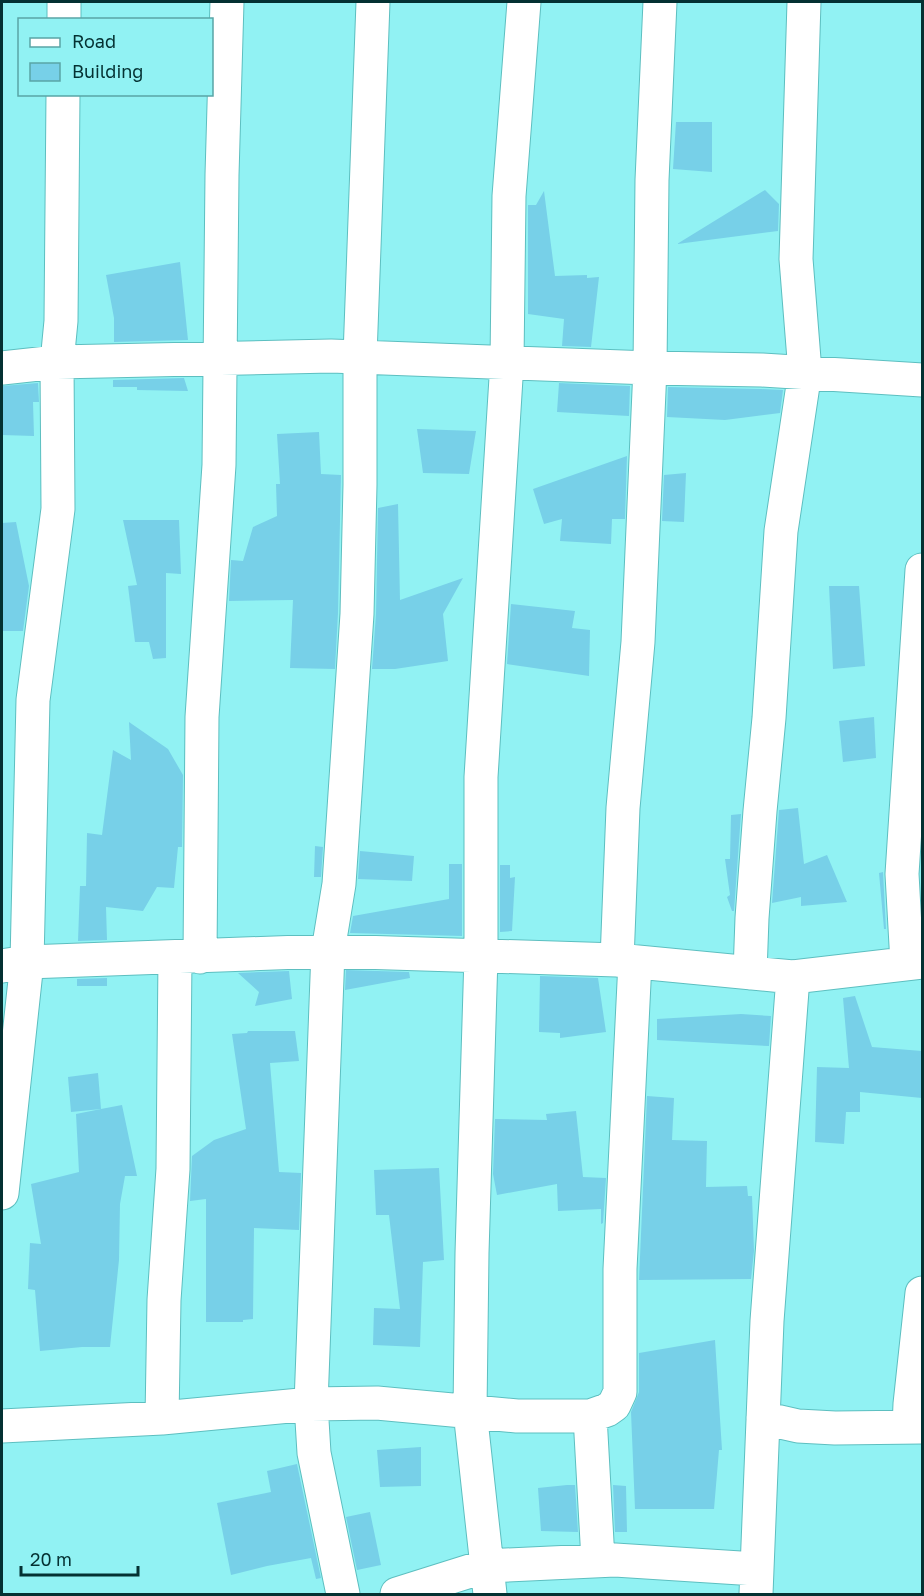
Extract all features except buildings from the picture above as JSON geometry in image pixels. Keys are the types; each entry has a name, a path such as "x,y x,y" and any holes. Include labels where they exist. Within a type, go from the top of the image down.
{"street":[{"path":"64,2 64,18"},
{"path":"162,1418 164,1300 219,465 222,176 227,2"},
{"path":"343,1594 314,1453 311,1404 328,951 339,884 357,614 360,356 373,2"},
{"path":"488,1580 470,1411 472,1253 482,956 481,777 507,362 509,196 524,2"},
{"path":"2,1426 162,1418 311,1404 377,1403 517,1416 590,1416 614,1405 620,1392 626,961 623,808 638,642 650,368 652,180 660,2"},
{"path":"750,973 753,894 769,718 781,531 805,372 796,259 804,2"},
{"path":"2,1193 14,964 33,700 58,509 57,362 61,321 63,96"},
{"path":"2,368 57,362 360,356 805,372 922,380"},
{"path":"14,964 328,951 626,961 793,977 915,962 902,874 922,570"},
{"path":"397,1594 598,1560 756,1582 767,1321 793,977"},
{"path":"764,1418 798,1426 916,1427 910,1404 922,1293"},
{"path":"590,1416 598,1560"}]}
